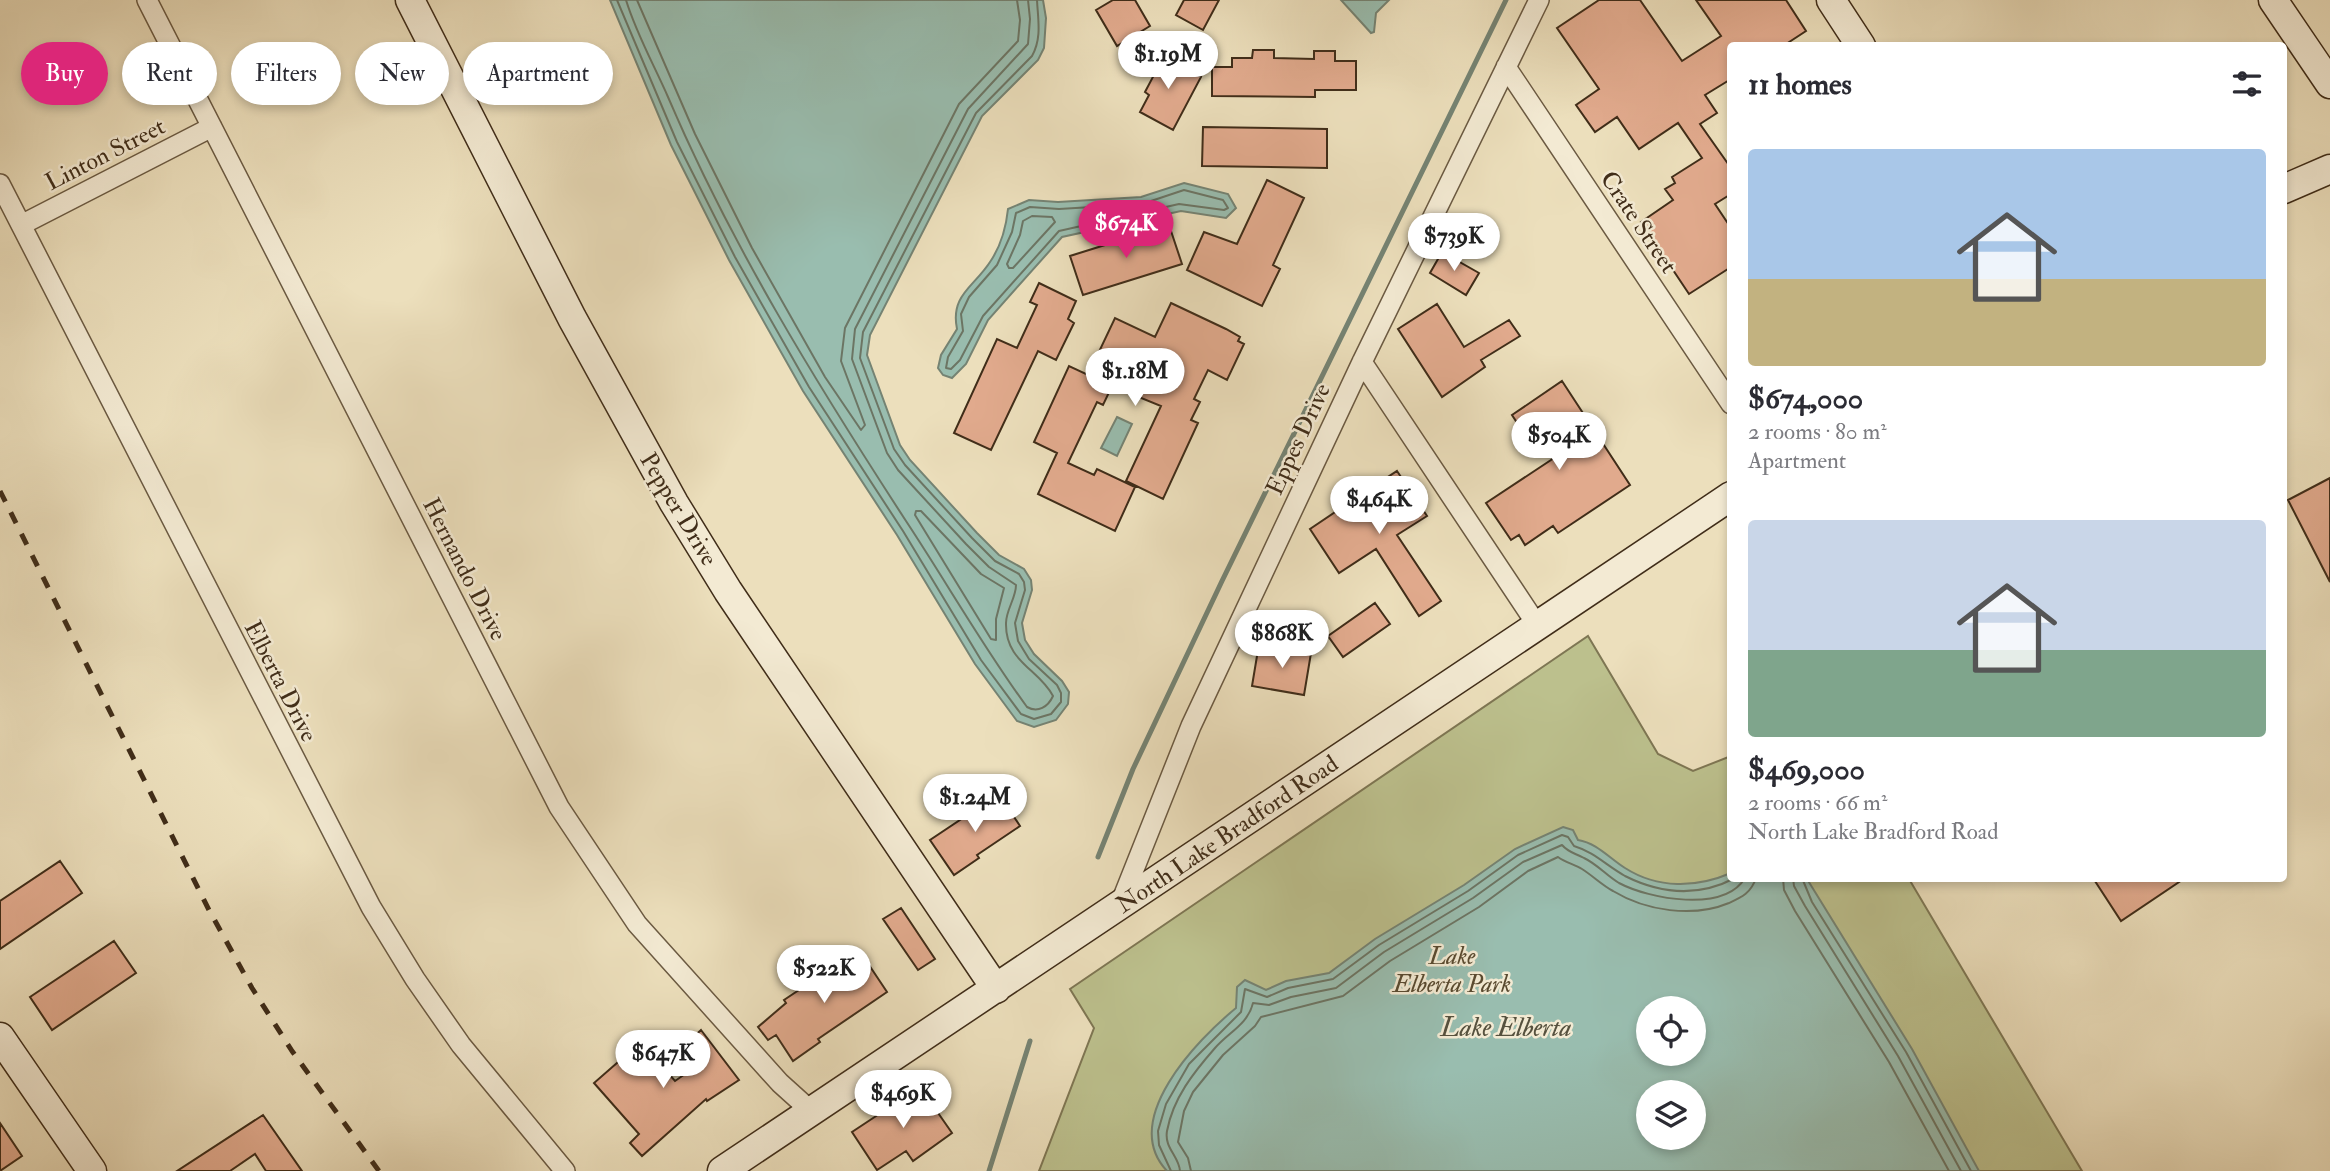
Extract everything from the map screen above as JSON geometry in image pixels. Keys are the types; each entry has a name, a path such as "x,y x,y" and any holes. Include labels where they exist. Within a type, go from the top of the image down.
{"street":[{"name":"Hernando Drive","path":"147,0 559,807 637,924 780,1083 810,1111"},
{"name":"Pepper Drive","path":"411,0 572,318 674,503 728,591 996,989"},
{"name":"Eppes Drive","path":"1119,907 1191,726 1362,362 1539,0"},
{"path":"1831,0 1858,42"},
{"path":"2273,0 2330,84"},
{"name":"Crate Street","path":"1506,66 1727,398"},
{"name":"Linton Street","path":"21,225 212,127"},
{"path":"2287,188 2330,169"},
{"name":"Elberta Drive","path":"0,184 371,907 415,979 461,1045 565,1171"},
{"path":"1362,362 1537,625"},
{"name":"North Lake Bradford Road","path":"722,1171 1727,499"},
{"path":"0,1037 92,1171"}],"green space":[{"name":"Lake Elberta Park","path":"1588,636 1658,754 1693,771 1727,758 1727,882 1911,882 2082,1171 1039,1171 1094,1028 1070,989"}],"water":[{"path":"610,0 1043,0 1046,18 1044,48 1038,60 982,116 870,335 867,355 900,445 910,460 999,555 1024,569 1031,580 1032,590 1022,623 1025,640 1034,654 1062,681 1069,692 1068,704 1056,720 1034,727 1017,721 975,664 897,535 803,391 729,260 671,145"},
{"path":"1341,0 1389,0 1376,13 1374,32 1371,33"},
{"path":"1184,183 1228,194 1236,208 1226,218 1181,211 1062,237 988,320 966,364 952,378 943,375 938,368 941,355 957,329 956,317 960,299 984,271 997,250 1008,209 1029,200 1058,202 1141,197"},
{"path":"1117,417 1132,424 1117,456 1101,448"},
{"name":"Lake Elberta","path":"1563,827 1573,830 1578,840 1597,848 1625,868 1664,883 1691,884 1727,875 1727,882 1809,882 1912,1049 1979,1171 1167,1171 1155,1151 1152,1129 1157,1105 1184,1060 1236,1008 1237,987 1245,980 1266,990 1286,981 1329,973 1375,939 1464,885 1515,849"}],"building":[{"path":"1113,0 1135,0 1150,26 1117,46 1096,10"},
{"path":"1184,0 1219,0 1203,30 1176,15"},
{"path":"1599,0 1640,0 1682,61 1721,36 1696,0 1786,0 1806,31 1789,42 1727,42 1727,81 1705,95 1717,113 1700,124 1727,162 1727,196 1715,204 1727,222 1727,270 1689,294 1641,222 1673,200 1665,189 1675,183 1672,177 1702,158 1678,123 1639,149 1617,117 1595,132 1576,105 1599,89 1557,28"},
{"path":"1253,50 1274,50 1274,58 1314,59 1314,51 1335,51 1335,61 1356,61 1356,90 1315,90 1315,97 1212,96 1212,67 1232,67 1232,58 1252,58"},
{"path":"1156,52 1201,77 1173,130 1140,112 1149,95 1145,92 1154,75 1147,71"},
{"path":"1203,127 1327,129 1327,168 1202,166"},
{"path":"1267,180 1304,198 1273,265 1280,269 1262,306 1187,270 1204,232 1237,244"},
{"path":"1169,225 1182,264 1083,295 1070,256"},
{"path":"1442,252 1479,273 1466,295 1430,273"},
{"path":"1039,283 1076,301 1068,319 1074,323 1056,360 1038,351 991,450 954,433 997,339 1017,348 1037,305 1030,302"},
{"path":"1171,303 1226,329 1240,337 1238,341 1244,344 1227,380 1208,370 1194,399 1200,402 1191,420 1198,423 1163,499 1126,481 1161,406 1112,386 1103,405 1097,402 1068,463 1094,475 1097,469 1135,487 1115,531 1038,494 1057,453 1034,442 1069,366 1088,375 1115,318 1155,337"},
{"path":"1437,304 1464,347 1509,320 1520,336 1481,360 1485,367 1442,397 1398,329"},
{"path":"1562,381 1630,485 1558,533 1553,526 1525,545 1519,535 1511,540 1486,503 1563,452 1543,423 1525,435 1512,415"},
{"path":"1397,471 1427,516 1397,535 1441,601 1419,616 1376,549 1339,573 1310,529 1353,500 1349,494 1364,484 1368,490"},
{"path":"2330,478 2330,582 2288,500"},
{"path":"1375,603 1390,624 1343,657 1328,636"},
{"path":"1259,644 1311,653 1304,695 1252,686"},
{"path":"999,794 1020,826 977,855 979,858 954,875 930,840"},
{"path":"60,861 82,893 0,949 0,901"},
{"path":"2096,882 2179,882 2121,921"},
{"path":"901,908 935,959 918,970 883,919"},
{"path":"114,941 136,973 52,1030 30,997"},
{"path":"859,950 887,992 818,1039 820,1042 793,1061 776,1035 768,1040 758,1027 786,1003 784,1000"},
{"path":"701,1030 739,1080 707,1101 706,1099 642,1156 630,1143 639,1134 594,1083 641,1042 675,1081 705,1060 688,1042"},
{"path":"920,1087 952,1133 913,1161 906,1151 877,1170 852,1132"},
{"path":"263,1115 302,1171 266,1171 255,1154 230,1171 177,1171"},
{"path":"0,1123 22,1156 0,1171"}],"waterway":[{"path":"1098,857 1133,769 1222,581 1506,0"},
{"path":"989,1171 1030,1041"}],"railway":[{"path":"0,491 209,910 252,988 292,1051 379,1171"}]}
